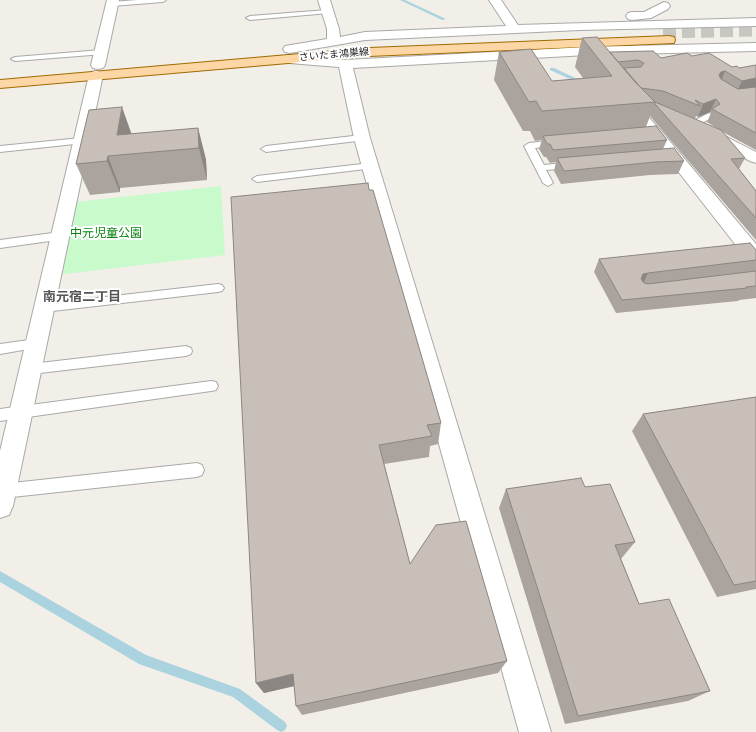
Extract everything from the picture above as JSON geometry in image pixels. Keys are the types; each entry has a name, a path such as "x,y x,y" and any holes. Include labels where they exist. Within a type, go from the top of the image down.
{"main road":[{"name":"さいたま鴻巣線","path":"0,73 99,64 290,54 377,52 666,36"},
{"name":"さいたま鴻巣線","path":"0,84 99,64"}],"street":[{"path":"324,0 334,35"},
{"path":"495,0 512,24"},
{"path":"650,0 700,24 718,47 720,52 736,60"},
{"path":"2,499 5,462 21,412 112,2"},
{"path":"290,54 334,35 365,36 647,15 664,6"},
{"path":"512,24 700,24 756,22"},
{"path":"594,60 718,47 756,47"},
{"path":"290,54 346,69 524,64 594,60 692,59 714,61"},
{"path":"346,69 362,138 371,166 373,188 535,732"},
{"path":"618,90 649,135 670,157 756,257"},
{"path":"631,107 641,106 653,108"},
{"path":"684,122 717,137 756,158"}],"lane":[{"path":"112,2 163,0"},
{"path":"250,18 327,12"},
{"path":"15,59 99,64"},
{"path":"684,122 709,116"},
{"path":"266,149 362,138"},
{"path":"0,149 81,141"},
{"path":"548,183 529,146 566,143"},
{"path":"540,168 580,165"},
{"path":"257,179 371,166"},
{"path":"0,244 60,236"},
{"path":"44,308 218,288"},
{"path":"0,349 36,344"},
{"path":"30,369 186,351"},
{"path":"0,415 211,386"},
{"path":"2,499 197,470"}],"green space":[{"name":"中元児童公園","path":"221,186 225,255 57,275 75,202"}],"building":[{"path":"597,37 635,82 655,102 542,111 536,101 529,102 499,52 531,49 552,81 612,76 582,38"},
{"path":"653,51 661,58 687,53 692,56 709,53 732,67 737,66 739,68 756,65 756,78 742,81 725,71 721,72 719,75 721,79 738,89 756,87 756,133 712,109 720,104 716,99 703,104 695,100 700,106 663,91 641,88 624,68 641,67 644,63 638,60 618,62 610,52"},
{"path":"655,102 721,130 745,158 731,159 756,191 756,218 655,104"},
{"path":"122,107 117,135 198,128 199,148 108,156 107,161 76,164 89,110"},
{"path":"656,126 667,140 553,150 550,144 547,144 543,136"},
{"path":"674,148 684,161 655,162 564,171 557,158"},
{"path":"368,183 369,190 373,190 441,423 427,425 432,436 379,445 410,564 436,525 466,521 507,661 296,706 293,674 256,683 231,197"},
{"path":"750,243 756,250 756,260 648,273 643,274 641,279 644,283 648,284 756,271 756,286 746,287 747,288 622,300 599,259"},
{"path":"756,397 756,581 734,585 643,414"},
{"path":"581,478 585,487 610,484 635,542 615,545 639,604 669,599 710,691 578,716 506,489"}],"waterway":[{"path":"402,0 444,19"},
{"path":"552,69 585,84"},
{"path":"0,576 143,660 236,693 281,726"}],"tunnel":[{"path":"663,32 756,30"}],"district":[{"name":"南元宿二丁目","path":"82,298"}]}
